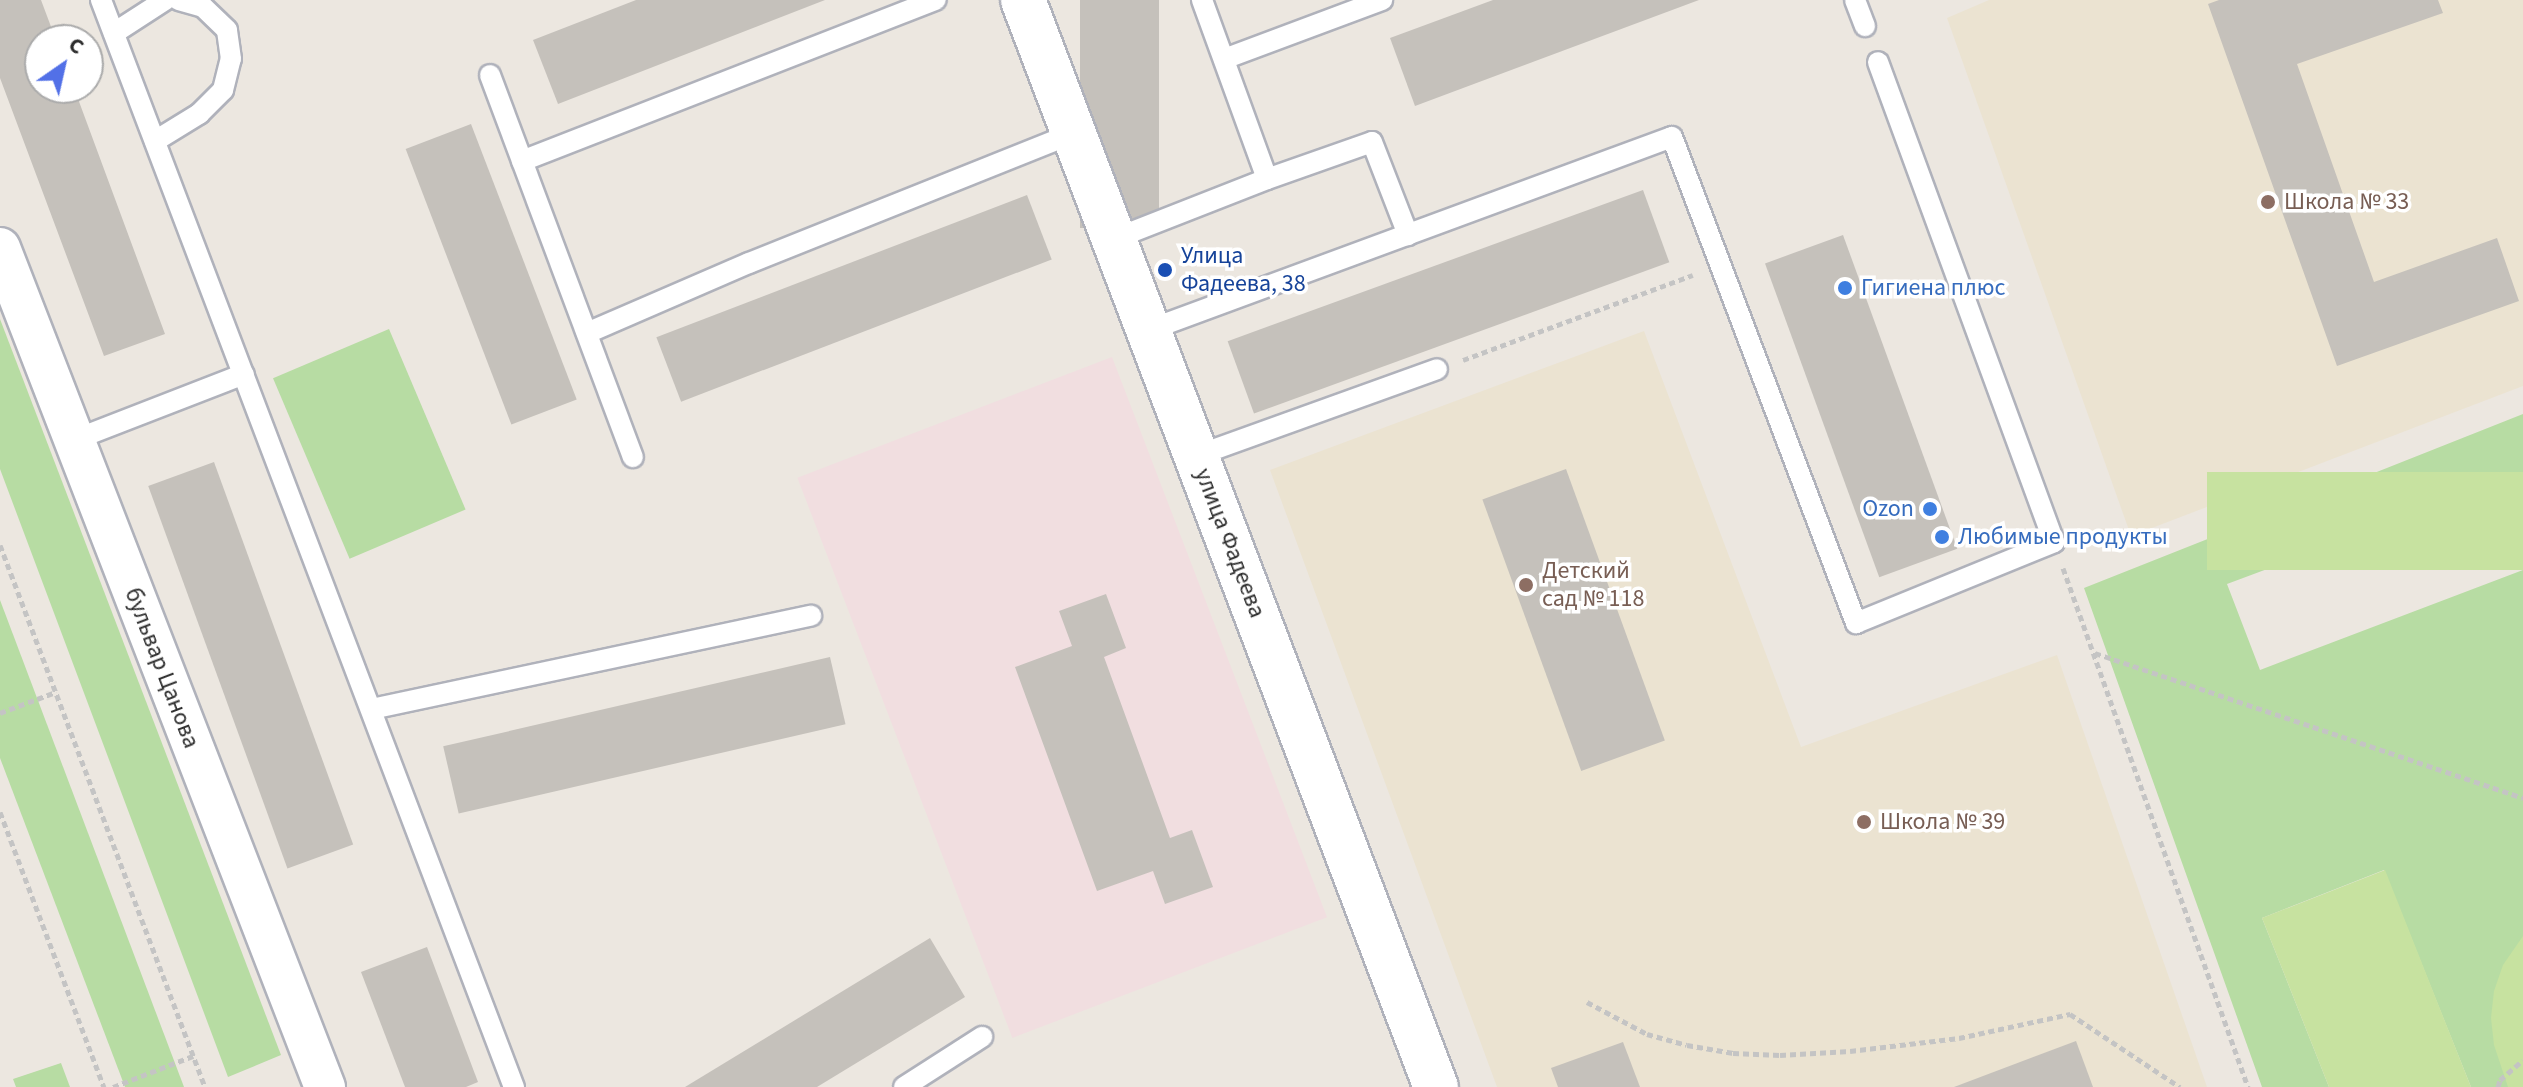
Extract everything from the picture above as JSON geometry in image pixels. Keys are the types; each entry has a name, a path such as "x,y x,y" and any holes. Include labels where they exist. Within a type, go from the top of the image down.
{"street":[{"name":"улица Фадеева","path":"1023,0 1436,1087"},
{"name":"бульвар Цанова","path":"0,248 325,1087"}],"lane":[{"path":"101,0 514,1087"},
{"path":"114,33 165,0"},
{"path":"155,141 199,114 223,90 231,59 227,30 203,7 179,0"},
{"path":"522,161 936,0"},
{"path":"1202,0 1267,179"},
{"path":"1224,59 1382,0"},
{"path":"1855,0 1865,26"},
{"path":"1149,330 1672,137 1856,623 2054,542 1878,62"},
{"path":"490,75 633,457"},
{"path":"587,333 749,263 1074,133"},
{"path":"1114,239 1372,142 1408,235"},
{"path":"1196,456 1437,369"},
{"path":"74,440 244,374"},
{"path":"372,709 811,616"},
{"path":"904,1087 982,1037"}],"path":[{"path":"1437,369 1720,265"},
{"path":"2054,542 2248,1087"},
{"path":"0,545 205,1087"},
{"path":"2094,653 2523,798"},
{"path":"0,713 56,692"},
{"path":"0,812 104,1087"},
{"path":"1587,1002 1647,1034 1687,1045 1733,1053 1780,1055 1850,1051 1959,1038 2070,1014 2180,1087"},
{"path":"113,1087 193,1056"},
{"path":"2498,1087 2500,1080 2523,1060"}],"shaded area":[{"name":"Школа № 33","path":"1989,0 2523,0 2523,386 2131,536 1947,18"},
{"path":"1644,331 1801,747 2057,655 2207,1087 1497,1087 1270,470"},
{"path":"1112,357 1327,917 1012,1038 797,478"}],"green space":[{"path":"0,319 281,1055 228,1077 0,469"},
{"path":"389,329 466,509 350,559 273,378"},
{"path":"2523,414 2523,473 2227,584 2260,670 2523,570 2523,1087 2471,1087 2384,870 2262,918 2329,1087 2262,1087 2084,588"},
{"path":"2207,472 2523,472 2523,570 2207,570"},
{"path":"0,600 184,1087 125,1087 0,758"},
{"path":"2385,870 2471,1087 2329,1087 2262,918"},
{"path":"2523,936 2523,1087 2508,1087 2494,1045 2491,1018 2494,991 2503,965"},
{"path":"61,1063 70,1087 16,1087 13,1079"}],"building":[{"path":"0,0 41,0 50,24 24,24 24,104 80,104 165,334 104,356 0,78"},
{"path":"636,0 825,0 558,104 533,40"},
{"path":"1080,0 1159,0 1159,228 1080,228"},
{"path":"1493,0 1699,0 1415,106 1390,38"},
{"path":"2219,0 2438,0 2443,13 2297,64 2374,282 2497,238 2519,301 2337,366 2208,4"},
{"path":"471,124 577,399 511,424 406,149"},
{"path":"1643,190 1669,262 1254,414 1228,341"},
{"path":"1027,195 1052,259 681,402 656,337"},
{"path":"1843,235 1957,549 1879,577 1765,263"},
{"path":"214,462 353,844 287,868 148,486"},
{"path":"1566,469 1665,741 1581,771 1482,499"},
{"path":"1106,594 1126,648 1104,657 1170,838 1192,830 1213,887 1165,904 1153,871 1097,891 1015,667 1072,646 1059,611"},
{"path":"830,657 846,724 459,814 443,746"},
{"path":"930,938 965,997 817,1087 685,1087"},
{"path":"427,947 478,1082 466,1087 405,1087 361,972"},
{"path":"2076,1041 2093,1087 1954,1087"},
{"path":"1623,1042 1640,1087 1558,1087 1551,1068"}],"place":[{"name":"Школа № 33","path":"2268,202"},
{"name":"Улица Фадеева, 38","path":"1165,270"},
{"name":"Гигиена плюс","path":"1845,288"},
{"name":"Ozon","path":"1930,509"},
{"name":"Любимые продукты","path":"1942,537"},
{"name":"Детский сад № 118","path":"1526,585"},
{"name":"Школа № 39","path":"1864,822"}]}
